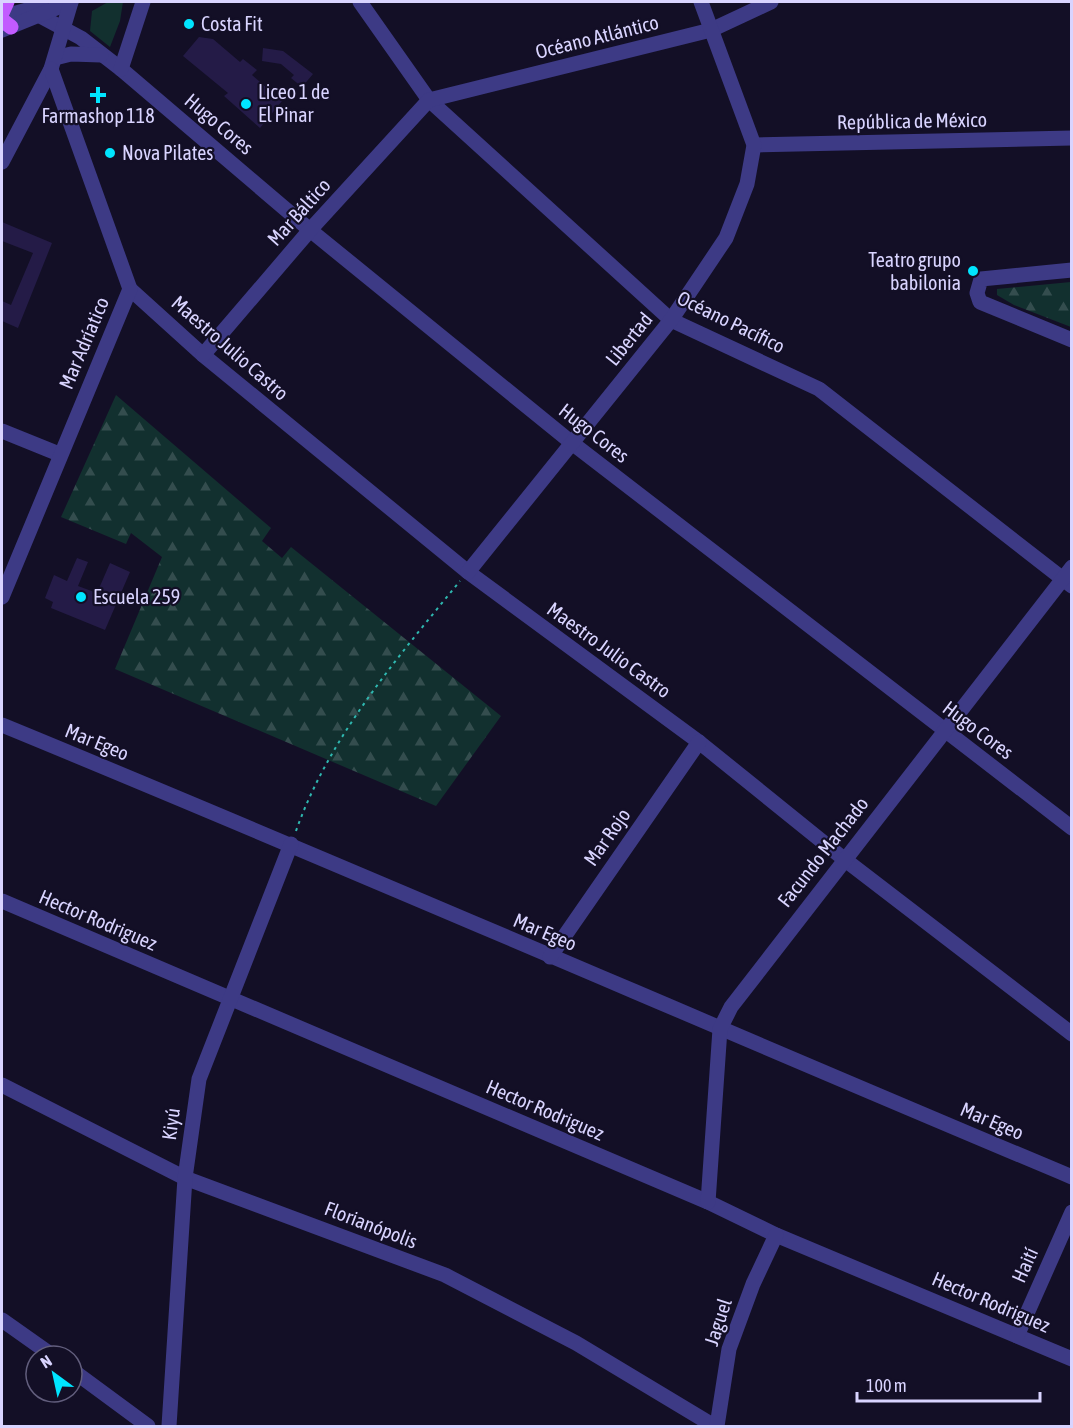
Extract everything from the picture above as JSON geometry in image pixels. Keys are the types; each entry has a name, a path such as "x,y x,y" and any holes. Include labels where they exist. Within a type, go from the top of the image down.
{"main road":[{"path":"3,21 7,2"}],"street":[{"path":"3,21 50,4 69,2"},
{"path":"3,21 40,16 69,2"},
{"path":"2,162 53,63 69,2"},
{"path":"121,69 143,2"},
{"name":"Océano Pacífico","path":"360,2 429,100 671,320 819,389 1067,583"},
{"path":"701,2 754,145"},
{"name":"Océano Atlántico","path":"429,100 711,30 771,2"},
{"name":"Hugo Cores","path":"40,16 81,38 121,69 310,230 572,443 1071,828"},
{"path":"53,63 70,54 101,55"},
{"name":"Mar Adríatico","path":"2,597 59,454 130,289 53,63"},
{"name":"Mar Báltico","path":"203,355 310,230 429,100"},
{"name":"República de México","path":"754,145 1071,138"},
{"name":"Libertad","path":"468,572 671,320 726,238 747,184 754,145"},
{"path":"1071,270 981,279 976,293 980,302 1071,340"},
{"name":"Maestro Julio Castro","path":"130,289 203,355 468,572 699,742 844,859 1071,1034"},
{"path":"2,431 59,454"},
{"name":"Facundo Machado","path":"708,1202 720,1029 730,1007 944,730 1067,583 1071,567"},
{"name":"Mar Egeo","path":"2,725 291,844 550,957 1071,1177"},
{"name":"Mar Rojo","path":"550,957 699,742"},
{"name":"Kiyú","path":"169,1426 185,1178 199,1079 291,844"},
{"name":"Hector Rodriguez","path":"2,902 708,1202 776,1235 1071,1359"},
{"name":"Florianópolis","path":"2,1085 185,1178 445,1275 576,1343 715,1426"},
{"name":"Haití","path":"1017,1336 1071,1212"},
{"name":"Jaguel","path":"715,1426 729,1349 753,1284 776,1235"},
{"path":"2,1320 36,1344"},
{"path":"84,1379 148,1426"}],"path":[{"path":"291,844 307,800 342,737 416,635 468,572"}],"green space":[{"path":"108,2 123,2 120,21 110,47 90,31 92,11"},
{"path":"1071,282 1071,327 1014,305 997,295 997,289"},
{"path":"116,395 271,528 262,541 282,558 291,547 501,716 436,806 115,669 162,557 131,533 126,544 61,517"}],"building":[{"path":"199,37 213,39 240,62 243,59 257,70 252,75 282,101 260,128 224,96 228,93 183,56"},
{"path":"263,48 283,51 313,74 302,87 291,78 294,75 281,64 262,61"},
{"path":"2,222 52,243 18,328 2,321 2,301 11,305 33,253 2,241"},
{"path":"77,558 88,562 78,586 97,593 110,563 130,572 105,630 51,608 53,602 45,598 54,575 67,581"}],"place":[{"name":"Costa Fit","path":"189,24"},
{"name":"Farmashop 118","path":"98,95"},
{"name":"Liceo 1 de El Pinar","path":"246,104"},
{"name":"Nova Pilates","path":"110,153"},
{"name":"Teatro grupo babilonia","path":"973,271"},
{"name":"Escuela 259","path":"81,597"}]}
